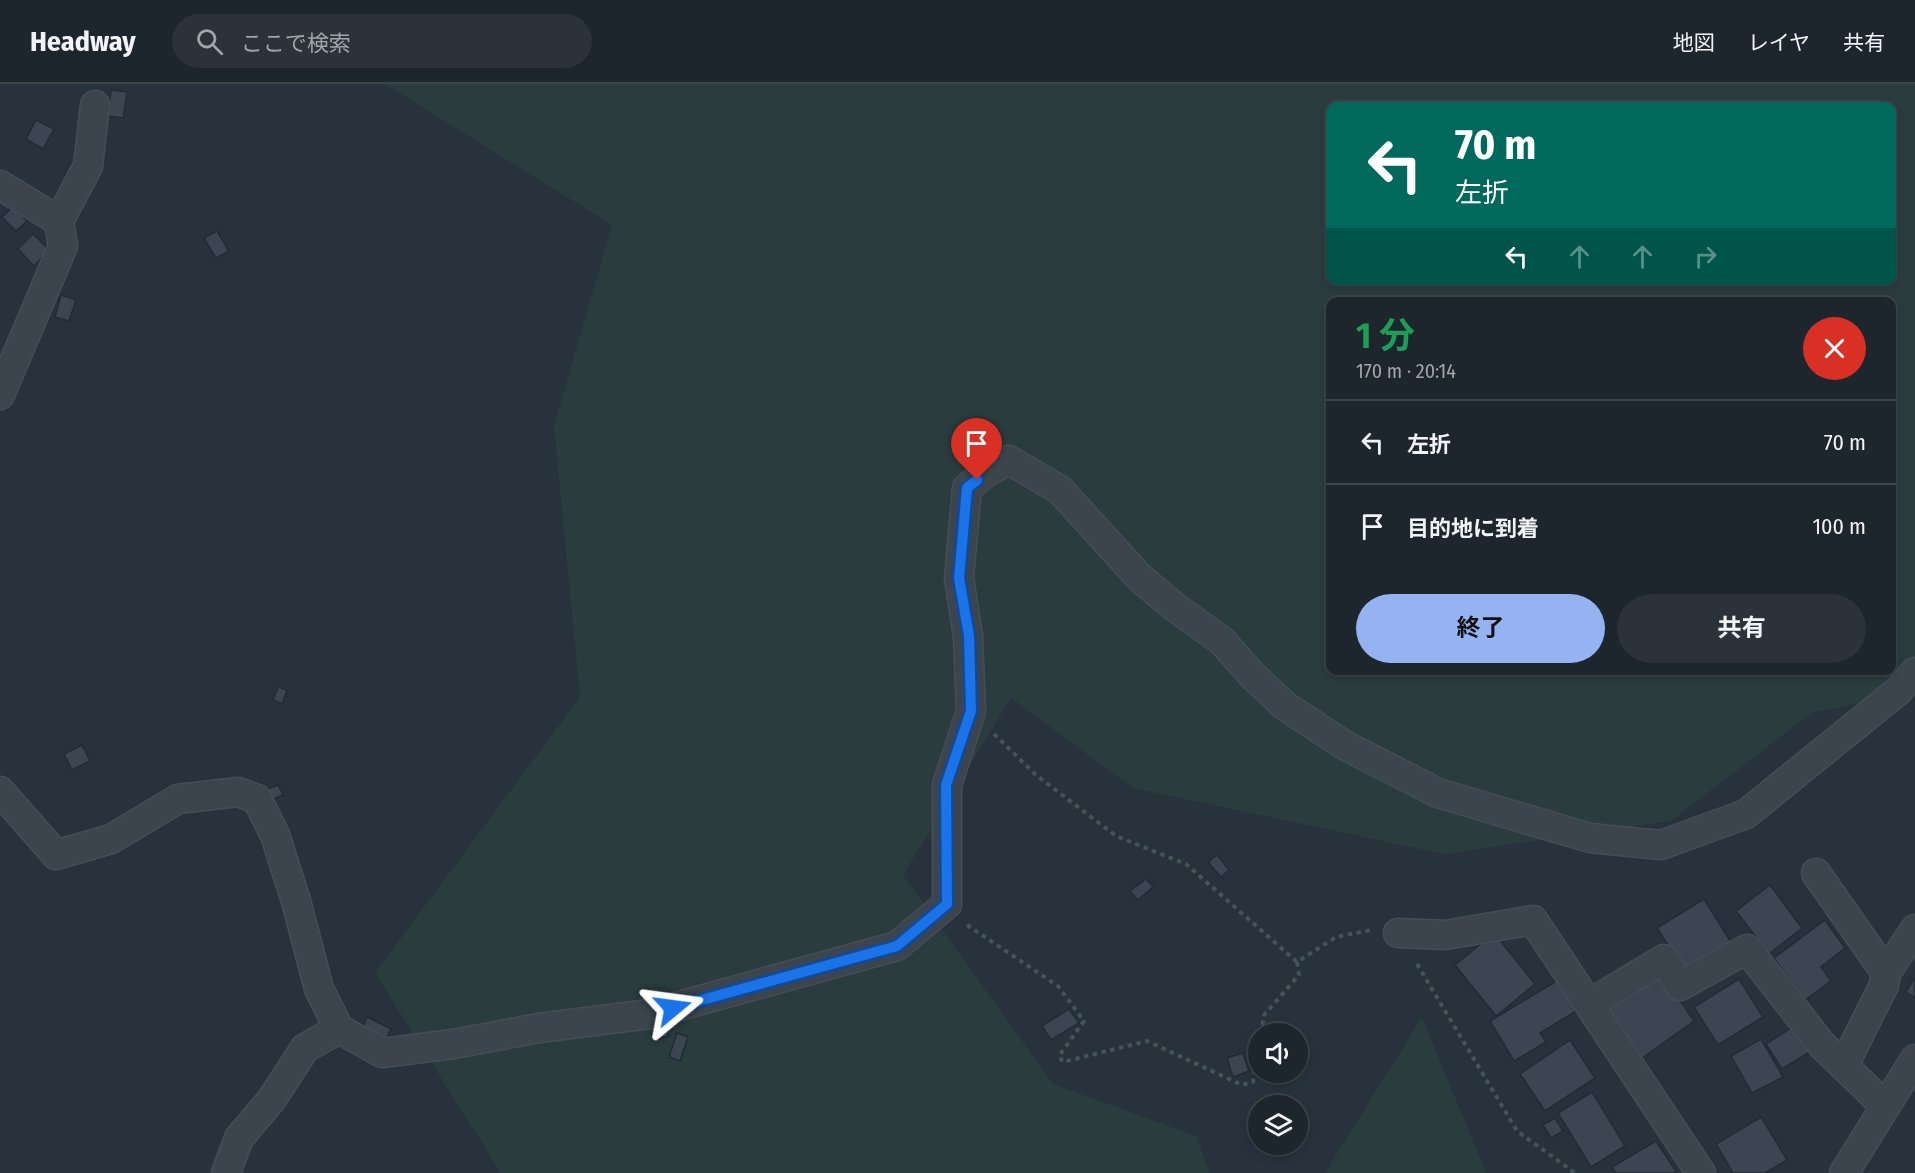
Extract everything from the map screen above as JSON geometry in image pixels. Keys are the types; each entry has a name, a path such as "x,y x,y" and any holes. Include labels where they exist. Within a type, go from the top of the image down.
{"street":[{"path":"0,395 63,246 59,222 88,166 94,105"},
{"path":"0,185 59,222"},
{"path":"0,791 56,855 111,838 178,799 238,792 257,800 275,835 296,901 319,988 339,1029 382,1053 453,1044 539,1028 650,1014 897,946 947,904 946,785 971,711 969,636 959,578 967,488 987,472 1009,460 1060,490 1140,578 1222,642 1285,706 1346,746 1438,793 1590,838 1661,845 1746,814 1898,691 1915,672"},
{"path":"1816,873 1886,973"},
{"path":"1398,933 1445,936 1533,920 1701,1173"},
{"path":"1844,1065 1884,985 1886,973 1915,929"},
{"path":"1589,1004 1664,959 1680,986 1747,949 1822,1045 1886,1107"},
{"path":"226,1173 239,1138 272,1099 305,1048 339,1029"},
{"path":"1844,1173 1915,1059"}],"path":[{"path":"971,711 1036,775 1116,836 1186,864 1297,962 1299,975 1264,1015 1263,1023"},
{"path":"942,908 1058,986 1084,1021 1059,1056 1063,1062 1147,1041 1242,1085 1249,1083"},
{"path":"1297,962 1336,937 1377,928 1398,933 1517,1131 1575,1173"}],"shaded area":[{"path":"385,84 1915,84 1915,693 1813,712 1671,821 1444,854 1133,788 1011,698 903,875 1053,1084 1196,1136 1210,1173 501,1173 375,973 580,697 554,426 612,225"},
{"path":"1422,1017 1486,1173 1325,1173"}],"building":[{"path":"111,90 127,92 123,118 108,116"},
{"path":"36,120 54,129 43,149 26,139"},
{"path":"14,206 27,221 16,231 2,217"},
{"path":"217,231 229,251 216,258 204,238"},
{"path":"33,234 49,250 34,266 18,249"},
{"path":"61,295 76,300 69,321 55,317"},
{"path":"278,687 287,690 282,704 273,700"},
{"path":"82,745 90,761 72,770 64,754"},
{"path":"278,785 283,795 271,800 267,789"},
{"path":"1217,855 1229,870 1221,877 1208,862"},
{"path":"1146,879 1153,887 1138,900 1130,891"},
{"path":"1770,885 1802,928 1769,954 1736,911"},
{"path":"1704,899 1734,947 1687,976 1657,928"},
{"path":"1825,920 1845,948 1821,967 1831,981 1805,1000 1774,958"},
{"path":"1494,933 1535,984 1496,1016 1455,965"},
{"path":"1659,970 1694,1021 1638,1061 1602,1010"},
{"path":"1563,977 1581,1008 1540,1033 1546,1042 1514,1061 1490,1021"},
{"path":"1915,977 1915,998 1906,992"},
{"path":"1739,979 1763,1017 1718,1045 1694,1007"},
{"path":"1069,1009 1079,1023 1051,1040 1042,1026"},
{"path":"367,1017 391,1029 383,1044 360,1033"},
{"path":"666,1025 669,1036 658,1039 655,1028"},
{"path":"1794,1026 1810,1052 1782,1069 1766,1044"},
{"path":"677,1033 688,1037 680,1061 669,1057"},
{"path":"1761,1039 1783,1077 1752,1093 1731,1056"},
{"path":"1570,1040 1595,1078 1545,1111 1520,1074"},
{"path":"1243,1053 1248,1071 1233,1077 1227,1058"},
{"path":"1592,1092 1625,1146 1591,1167 1558,1113"},
{"path":"1761,1117 1787,1160 1765,1173 1733,1173 1716,1144"},
{"path":"1555,1118 1563,1131 1551,1138 1543,1125"},
{"path":"1656,1141 1677,1173 1616,1173 1612,1167"}],"route":[{"path":"673,1008 897,946 947,904 946,785 971,711 969,636 959,578 967,488 977,480"}]}
